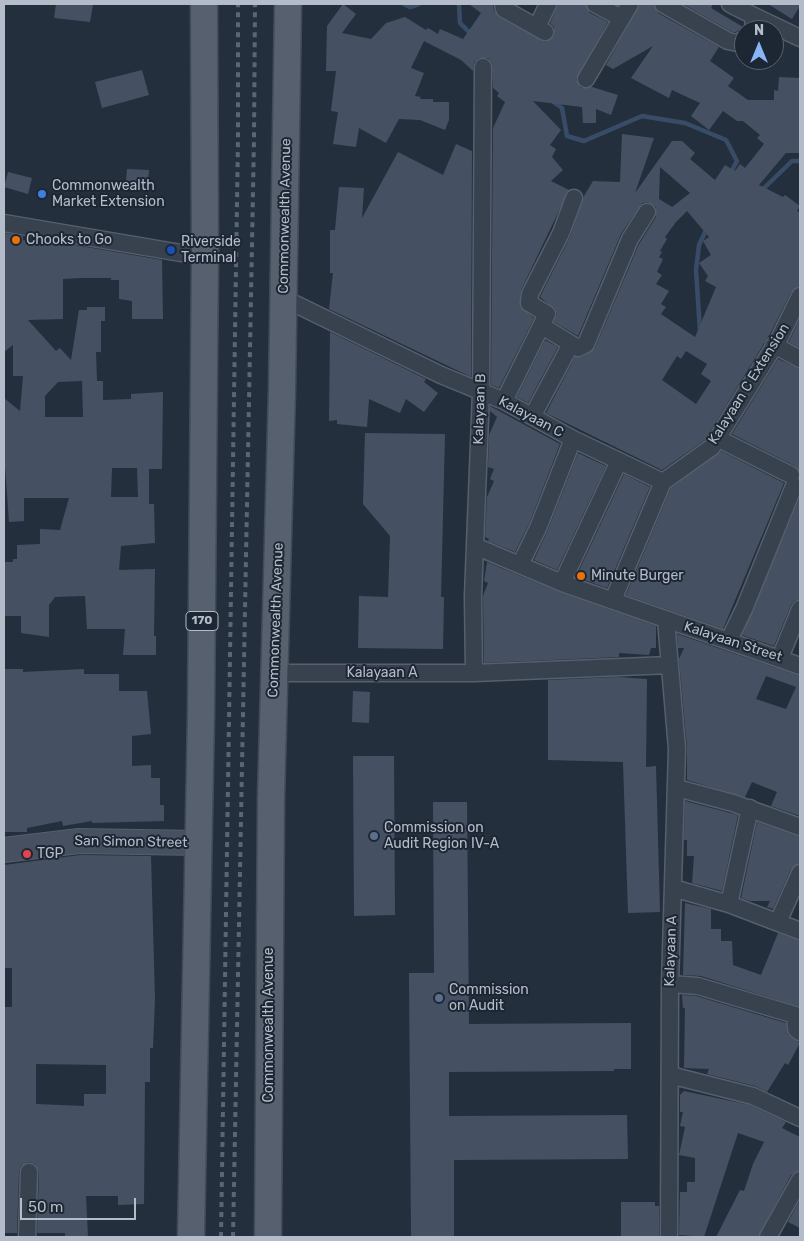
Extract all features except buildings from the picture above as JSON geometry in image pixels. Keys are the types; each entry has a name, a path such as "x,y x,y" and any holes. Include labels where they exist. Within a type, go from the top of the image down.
{"main road":[{"name":"170","path":"190,1237 199,843 205,254 204,4"},
{"name":"Commonwealth Avenue","path":"268,1237 274,673 288,4"},
{"name":"San Simon Street","path":"4,850 79,841 199,843"}],"street":[{"path":"503,4 504,9 541,30 548,4"},
{"path":"595,4 621,18"},
{"path":"586,79 630,4"},
{"path":"663,4 734,43"},
{"path":"744,12 800,38"},
{"name":"Kalayaan B","path":"474,673 473,596 481,392 482,67"},
{"path":"504,401 547,314 529,303 530,294 561,232 574,198"},
{"path":"542,326 578,348 586,344 630,239 647,212"},
{"path":"4,223 181,253 205,254"},
{"name":"Kalayaan C","path":"283,298 533,415 573,439 663,482"},
{"name":"Kalayaan C Extension","path":"663,482 712,447 799,302"},
{"path":"533,415 571,344"},
{"path":"774,345 800,360"},
{"path":"717,438 792,481 744,609 729,640"},
{"path":"520,565 538,528 573,439"},
{"path":"562,583 619,460"},
{"path":"613,600 663,482"},
{"path":"475,546 562,583 666,620"},
{"path":"780,658 800,609"},
{"name":"Kalayaan A","path":"666,620 677,749 670,984 669,1237"},
{"name":"Kalayaan Street","path":"666,620 729,640 800,666"},
{"name":"Kalayaan A","path":"274,673 474,673 670,665"},
{"path":"677,788 750,808 800,827"},
{"path":"728,904 750,808"},
{"path":"778,922 800,873"},
{"path":"673,888 728,904 800,931"},
{"path":"670,984 698,986 795,1014 796,1030 800,1032"},
{"path":"670,1075 753,1096 800,1118"},
{"path":"26,1237 29,1172"},
{"path":"768,1237 800,1180"}],"waterway":[{"path":"404,4 410,7 419,4"},
{"path":"459,4 460,23 471,34"},
{"path":"552,101 562,108 567,136 584,141 642,116 685,123 726,140 737,161 730,174"},
{"path":"761,191 792,161 800,161"},
{"path":"700,331 696,270 699,245 707,228"}],"railway":[{"path":"221,1237 238,139 238,4"},
{"path":"233,1237 255,4"}],"place":[{"name":"Commonwealth Market Extension","path":"42,194"},
{"name":"Chooks to Go","path":"16,240"},
{"name":"Riverside Terminal","path":"171,250"},
{"name":"Minute Burger","path":"581,576"},
{"name":"Commission on Audit Region IV-A","path":"374,836"},
{"name":"TGP","path":"27,854"},
{"name":"Commission on Audit","path":"439,998"}]}
